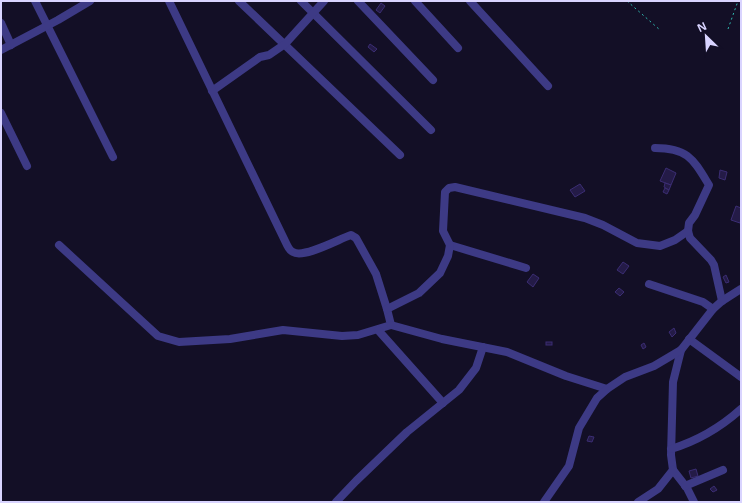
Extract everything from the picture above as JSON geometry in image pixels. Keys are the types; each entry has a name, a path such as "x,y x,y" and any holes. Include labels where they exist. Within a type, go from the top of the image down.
{"street":[{"path":"35,1 112,157"},
{"path":"1,50 90,1"},
{"path":"169,1 284,239 292,252 300,255 351,235 356,238 376,274 391,325"},
{"path":"239,1 400,155"},
{"path":"301,1 431,130"},
{"path":"212,91 260,57 270,55 285,44 324,1"},
{"path":"358,1 432,80"},
{"path":"415,1 458,48"},
{"path":"470,1 548,86"},
{"path":"1,23 12,45"},
{"path":"1,113 27,166"},
{"path":"655,148 670,148 688,156 709,185 695,215 689,223 688,231 690,238 714,265 722,301"},
{"path":"387,309 419,293 440,273 448,256 450,244 443,231 445,192 449,188 455,188 585,218 603,225 636,243 660,246 675,240 688,231"},
{"path":"450,244 526,268"},
{"path":"60,246 158,336 179,342 230,339 283,330 342,336 358,335 391,325 507,352 566,376 607,389"},
{"path":"649,284 703,302 713,309"},
{"path":"694,502 685,486 673,470 671,449 673,382 681,350 689,339 713,309 722,301 741,289"},
{"path":"378,330 443,402"},
{"path":"689,339 741,377"},
{"path":"336,502 356,480 407,432 459,390 472,374 479,361 483,347"},
{"path":"544,502 568,466 579,428 597,398 625,377 654,366 681,350"},
{"path":"671,449 698,438 728,421 741,409"},
{"path":"638,502 658,488 673,470"},
{"path":"685,486 723,470"}],"path":[{"path":"627,1 660,30"},
{"path":"728,29 738,1"}],"building":[{"path":"381,3 385,6 380,13 376,10"},
{"path":"370,44 377,49 374,52 368,47"},
{"path":"666,168 676,173 671,185 660,181"},
{"path":"720,170 727,172 725,180 719,178"},
{"path":"665,183 671,185 669,190 664,187"},
{"path":"580,184 585,191 575,197 570,190"},
{"path":"665,188 669,190 667,194 663,192"},
{"path":"736,206 741,208 740,223 731,220"},
{"path":"623,262 629,266 623,274 617,270"},
{"path":"533,274 539,278 533,287 527,282"},
{"path":"726,275 729,282 726,283 723,277"},
{"path":"619,288 624,292 620,296 615,292"},
{"path":"674,328 676,333 672,337 669,332"},
{"path":"546,342 552,342 552,345 546,345"},
{"path":"644,343 646,347 643,349 641,345"},
{"path":"589,436 594,437 592,442 587,441"},
{"path":"696,469 698,476 691,478 689,471"},
{"path":"714,486 717,490 713,492 710,489"}]}
